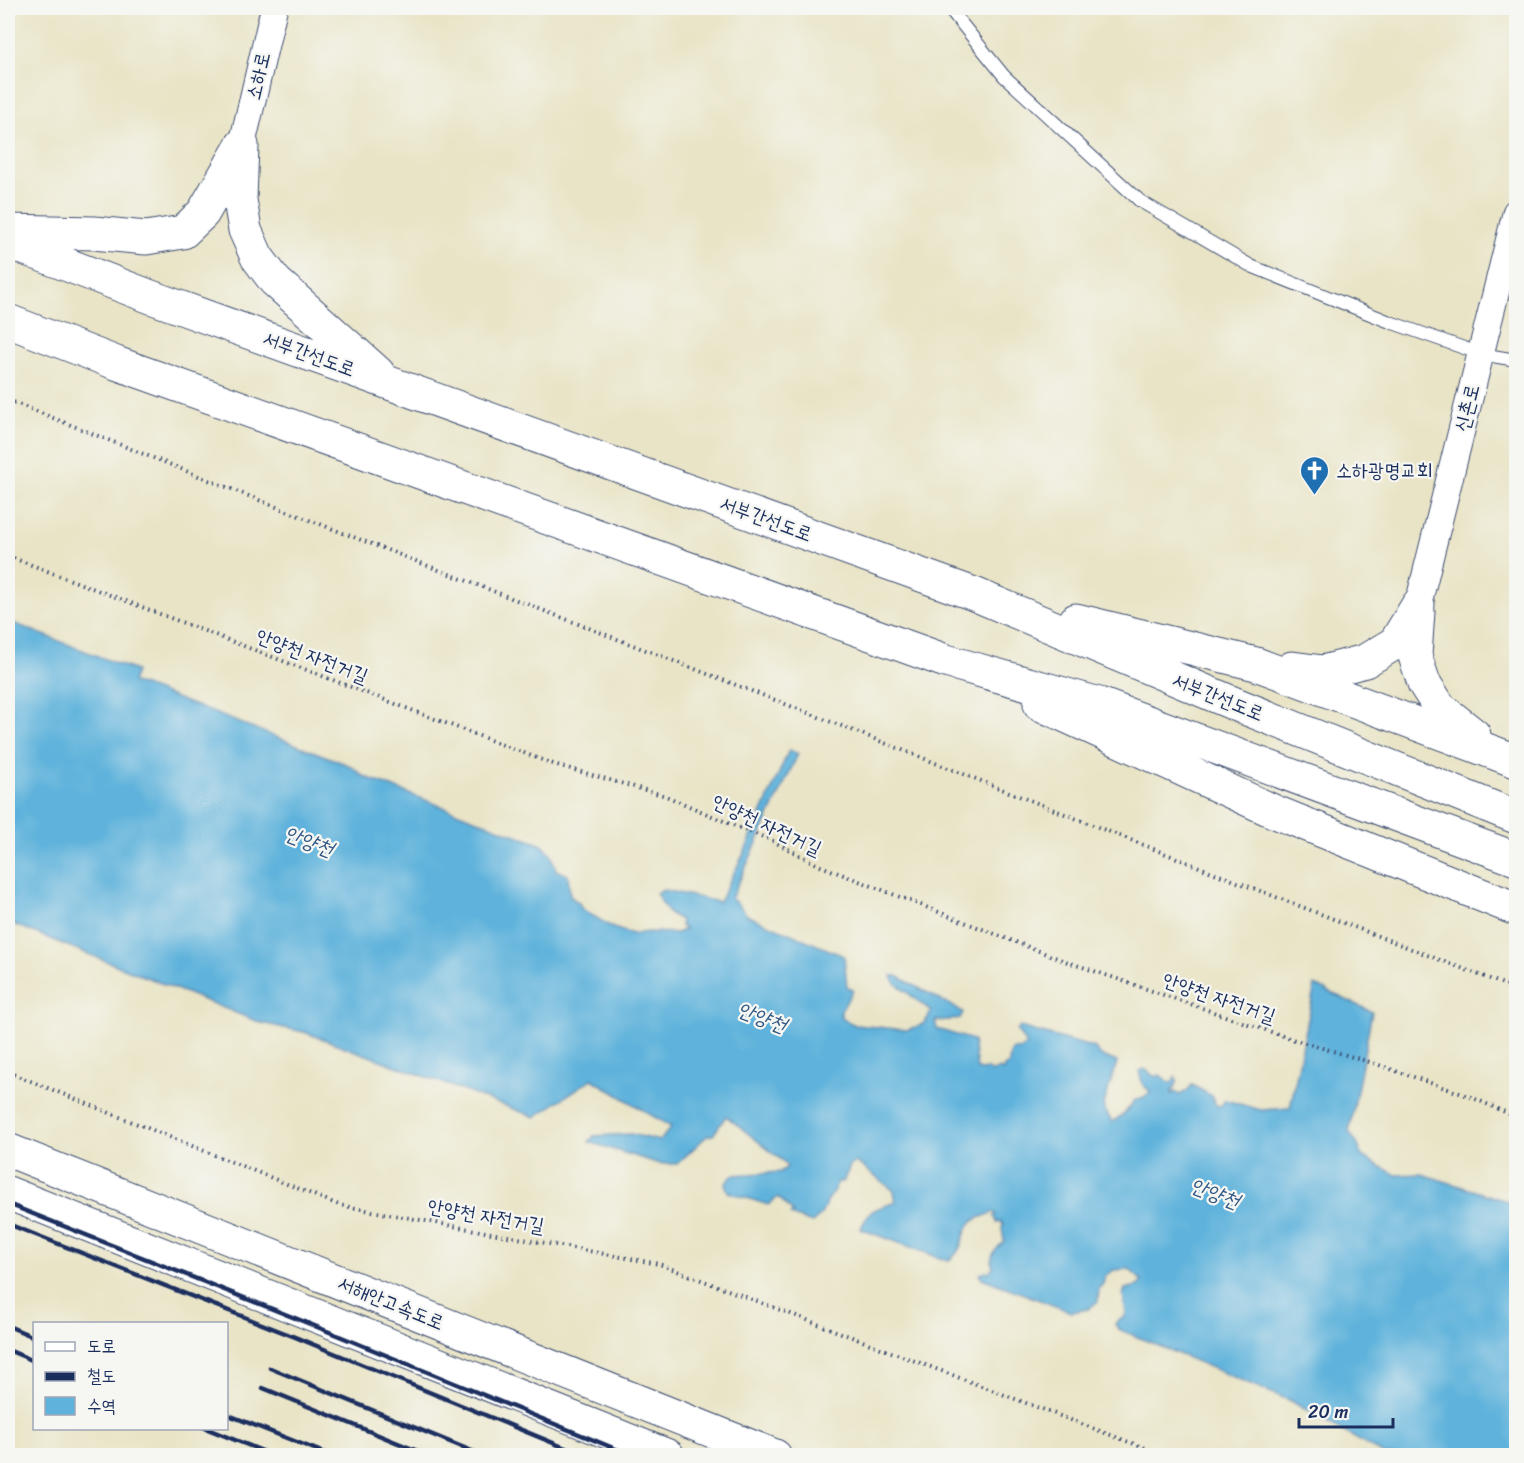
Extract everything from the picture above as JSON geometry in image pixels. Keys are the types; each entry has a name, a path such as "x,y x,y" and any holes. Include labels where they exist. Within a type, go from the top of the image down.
{"highway":[{"path":"8,231 94,233 146,238 183,232 203,213 242,145"},
{"path":"242,145 240,200 245,230 257,257 275,281 390,384"},
{"name":"서부간선도로","path":"8,242 151,297 974,594 1235,704 1516,817"},
{"path":"8,321 116,363 946,661 1099,704 1484,845 1516,859"},
{"path":"974,594 1256,664 1506,757"},
{"path":"1256,664 1323,672 1365,661 1395,643 1418,605"},
{"path":"1418,605 1415,656 1424,684 1440,708 1506,757"},
{"path":"946,661 1273,811 1516,909"},
{"name":"서해안고속도로","path":"8,1150 776,1455"},
{"name":"서해안고속도로","path":"8,1193 668,1455"}],"street":[{"name":"소하로","path":"242,145 274,8"},
{"name":"신촌로","path":"1418,605 1516,212"}],"lane":[{"path":"949,8 1004,76 1140,201 1251,266 1390,322 1481,354 1516,360"}],"path":[{"path":"8,400 283,510 800,710 1250,888 1516,989"},
{"name":"안양천 자전거길","path":"8,556 550,763 666,796 771,840 818,865 1062,960 1292,1039 1373,1063 1471,1097 1516,1117"},
{"name":"안양천 자전거길","path":"8,1072 339,1204 659,1264 1166,1455"}],"water":[{"name":"안양천","path":"8,621 136,671 132,683 351,766 363,776 542,845 551,854 556,870 568,875 570,896 579,903 582,909 613,928 633,934 677,933 685,929 681,926 681,920 668,913 656,893 664,890 719,902 746,849 789,750 798,754 731,899 748,916 844,956 847,987 853,990 841,1011 841,1018 855,1025 908,1030 923,1024 931,1011 895,983 892,976 897,976 963,1012 960,1019 935,1021 937,1029 973,1040 977,1069 987,1069 991,1072 999,1069 1003,1071 1004,1067 1009,1064 1013,1049 1019,1050 1026,1045 1017,1030 1020,1027 1095,1048 1099,1055 1117,1062 1103,1107 1112,1122 1135,1100 1151,1092 1143,1085 1139,1071 1145,1069 1155,1077 1160,1075 1170,1083 1175,1077 1178,1081 1172,1094 1175,1092 1180,1095 1192,1085 1212,1096 1214,1103 1218,1106 1222,1105 1225,1100 1261,1110 1290,1108 1315,985 1372,1012 1349,1132 1363,1157 1396,1175 1422,1174 1516,1204 1516,1455 1440,1456 1434,1453 1428,1456 1384,1455 1289,1400 1118,1329 1115,1324 1126,1314 1123,1295 1125,1289 1138,1286 1142,1281 1129,1269 1114,1270 1105,1276 1099,1288 1098,1301 1088,1309 1071,1312 982,1278 979,1275 985,1271 989,1272 993,1267 992,1256 1004,1241 1003,1224 1000,1221 997,1222 994,1216 996,1214 993,1212 971,1223 957,1252 948,1261 861,1229 867,1216 879,1208 896,1202 894,1191 856,1162 850,1166 843,1182 838,1182 820,1216 812,1223 790,1215 793,1212 778,1197 768,1205 728,1192 725,1184 733,1175 780,1172 787,1167 784,1162 726,1116 713,1135 707,1136 677,1164 660,1164 589,1142 594,1136 631,1134 660,1141 671,1127 592,1079 535,1117 304,1032 261,1023 8,922"}],"railway":[{"path":"8,1204 633,1456"},
{"path":"8,1224 295,1337 585,1456"},
{"path":"8,1326 33,1337"},
{"path":"8,1350 33,1361"},
{"path":"270,1368 484,1456"},
{"path":"263,1388 430,1456"},
{"path":"228,1415 332,1456"},
{"path":"210,1430 275,1456"}],"place":[{"name":"소하광명교회","path":"1315,496"}]}
